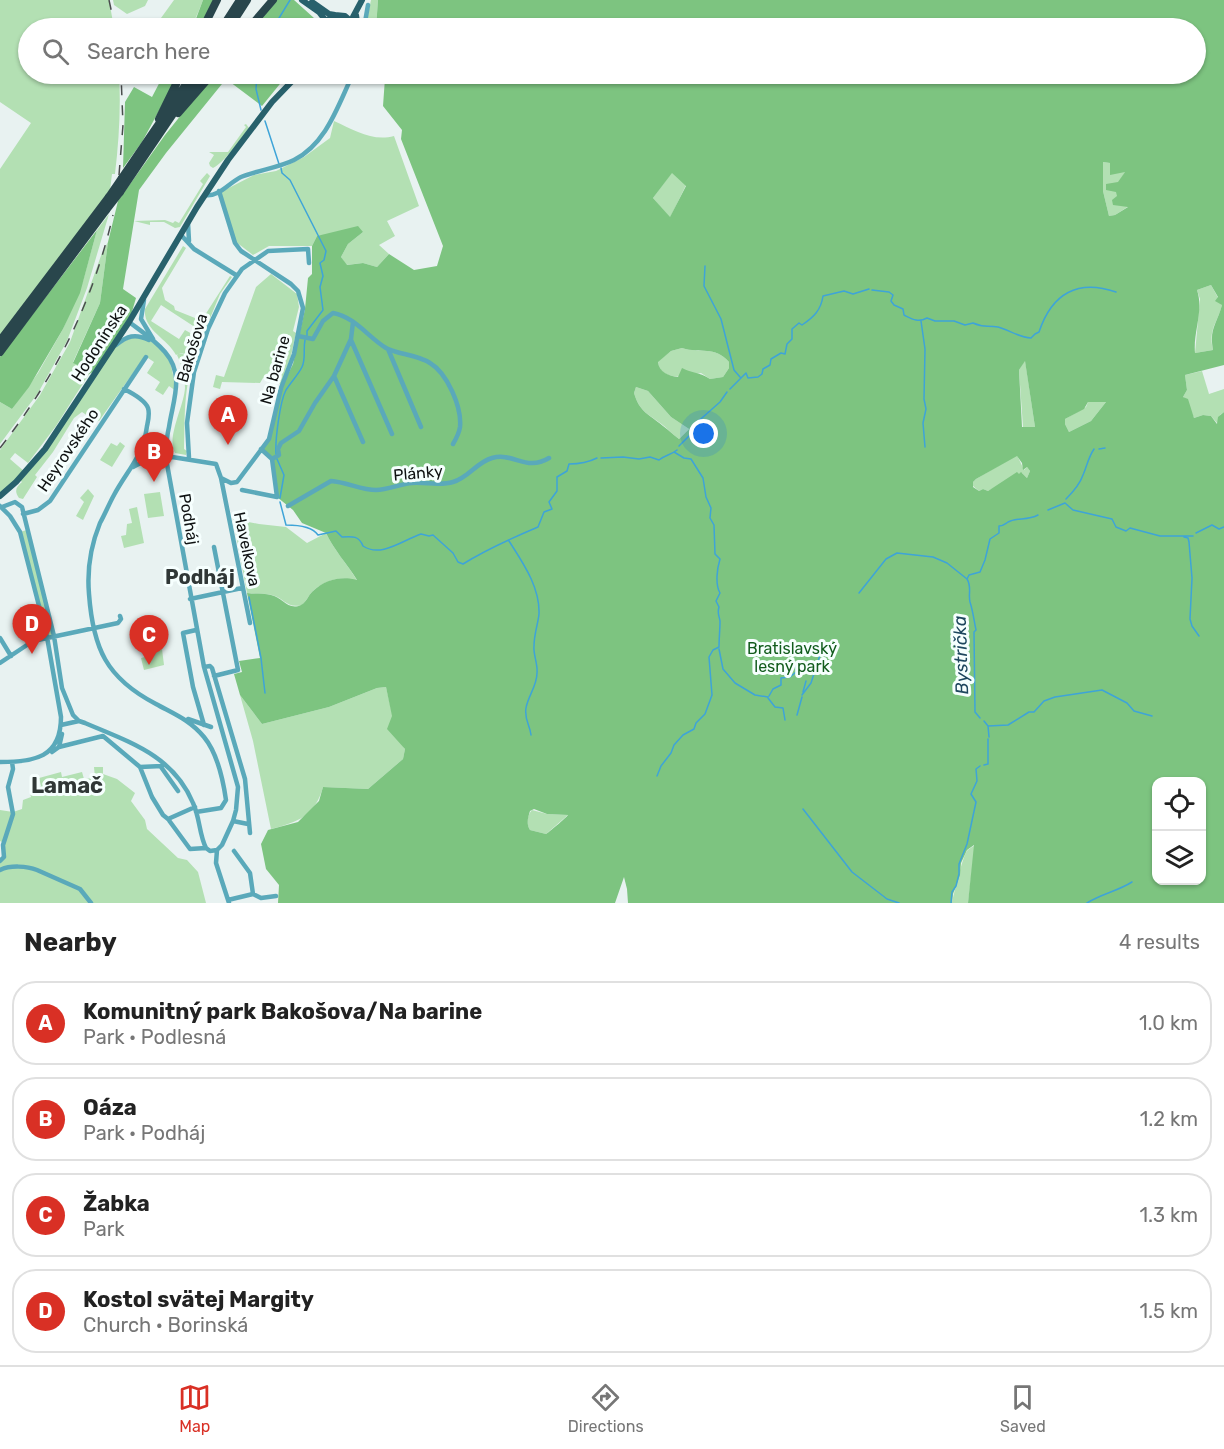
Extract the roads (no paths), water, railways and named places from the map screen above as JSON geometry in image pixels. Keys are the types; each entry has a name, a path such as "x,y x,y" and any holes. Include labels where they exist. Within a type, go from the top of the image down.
{"highway":[{"path":"208,18 218,0"},
{"path":"228,18 240,0"},
{"path":"235,18 247,0"},
{"path":"258,18 273,0"},
{"path":"153,134 176,84"},
{"path":"62,266 186,84"},
{"path":"0,352 62,266 120,192 193,84"},
{"path":"169,120 182,110 204,84"},
{"path":"0,341 54,277"}],"main road":[{"path":"302,0 319,12 321,18"},
{"path":"309,0 328,14 335,15 343,15 354,8 360,0"},
{"path":"354,18 360,0"},
{"path":"332,18 335,15"},
{"path":"343,15 346,18"},
{"name":"Hodonínska","path":"0,496 16,482 45,449 129,322 205,195 234,152 289,84"}],"street":[{"path":"366,18 368,5"},
{"path":"205,195 210,196 240,177 294,160 303,154 322,137 348,84"},
{"name":"Na barine","path":"219,191 235,243 241,251 298,291 303,308 291,364 281,388 269,439 236,483 221,478"},
{"path":"188,223 189,244"},
{"path":"181,235 194,249 236,275"},
{"name":"Bakošova","path":"189,458 187,423 194,372 216,310 236,275 268,251 308,249 309,263"},
{"path":"144,298 142,321 157,343"},
{"name":"Plánky","path":"298,336 314,339 323,321 333,313 345,315 388,349 411,354 432,363 446,379 453,393 460,425 453,444"},
{"name":"Podháj","path":"129,322 157,343 171,360 177,378 176,396 168,428 166,456 204,667 238,787 233,821 222,845 217,850"},
{"path":"261,449 275,457 280,443 299,430 334,376 351,339 353,322"},
{"path":"112,348 133,335 157,343"},
{"path":"351,339 392,434"},
{"name":"Plánky","path":"388,349 421,427"},
{"name":"Heyrovského","path":"23,514 46,505 146,357"},
{"path":"334,376 363,442"},
{"path":"124,388 147,405 149,411 142,451 114,494 99,526 90,561 89,593 97,646 102,657 130,689 185,718 211,728"},
{"path":"142,451 150,458"},
{"path":"133,467 150,458 166,456 189,458 216,464 221,478"},
{"name":"Havelkova","path":"243,490 277,497 275,457"},
{"name":"Plánky","path":"288,507 331,481 376,490 412,483 452,483 464,478 482,462 493,458 503,457 539,464 549,458"},
{"name":"Havelkova","path":"221,478 250,623"},
{"path":"58,747 61,717 50,636 20,532 1,507 18,503 22,507 62,687 73,716 104,734 138,745 184,785 196,809 201,836 206,848"},
{"path":"214,547 238,670 214,676"},
{"path":"190,599 242,588"},
{"path":"0,663 33,641 118,623 121,619 120,615"},
{"path":"196,630 183,633 193,687 204,724"},
{"path":"0,638 11,656"},
{"path":"204,667 210,666 214,676 245,779 250,833"},
{"path":"61,717 73,716"},
{"path":"168,819 196,809 221,808 226,800 219,767 204,736 185,718"},
{"path":"61,727 79,721"},
{"path":"204,736 211,728 220,725"},
{"path":"0,762 23,761 45,755 54,745 61,727"},
{"path":"52,752 58,747 104,734"},
{"path":"104,734 140,767 163,815 190,849 217,850 216,863 229,901 253,894"},
{"path":"13,769 23,761"},
{"path":"0,861 4,857 3,845 13,814 8,787 13,769 12,762"},
{"path":"140,767 162,765"},
{"path":"162,765 178,791"},
{"path":"233,821 248,824"},
{"path":"234,851 250,873 253,894 261,901 276,896"},
{"path":"0,870 30,868 44,873 80,889 88,896 91,903"}],"waterway":[{"path":"279,18 290,0"},
{"path":"256,84 261,110"},
{"path":"265,121 279,164"},
{"path":"281,168 282,173 290,180 326,251 324,260 320,263 323,276 320,287 323,310 307,331 307,336"},
{"path":"705,266 704,286 721,319 734,370 740,377"},
{"path":"872,290 889,292 893,295 891,301 894,305 903,309 904,315 915,320 927,318 935,321 954,321 965,325 973,323 998,327 1031,338 1039,332 1051,307 1068,293 1090,287 1116,292"},
{"path":"730,389 746,373 748,378 758,377 762,374 763,369 770,365 771,359 781,353 785,354 787,344 792,339 792,329 799,323 802,325 813,316 819,309 823,296 844,291 853,294 869,289"},
{"path":"921,321 925,349 924,399 926,409 923,423 925,447"},
{"path":"276,454 277,430 282,403 286,390 303,364 305,340"},
{"path":"679,446 693,432 694,425 720,402 727,392"},
{"path":"1099,449 1105,448"},
{"path":"1066,499 1080,482 1094,449"},
{"path":"601,458 650,457 659,460 677,450"},
{"path":"657,776 674,745 683,735 694,729 696,723 705,714 712,695 709,657 713,650 719,647 720,621 716,601 720,593 717,585 720,559 715,554 714,525 710,518 711,508 706,497 703,478 691,459 674,452"},
{"path":"280,502 286,525 308,528 318,535 336,531 342,537 355,537 363,546 377,550 392,547 421,534 433,535 453,553 458,562 463,564 538,527 544,512 552,509 549,502 557,491 557,477 567,471 569,464 597,458"},
{"path":"277,459 284,475 280,498"},
{"name":"Bystrička","path":"1048,510 1065,503 1073,510 1112,519 1116,527 1126,531 1130,528 1160,536 1193,536"},
{"name":"Bystrička","path":"980,718 975,712 974,632 976,630 967,579 969,575 980,572 990,539 999,533 999,526 1038,515"},
{"name":"Bystrička","path":"1196,533 1212,525 1219,529 1224,527"},
{"path":"1184,537 1188,538 1189,542 1192,578 1190,619 1199,636"},
{"path":"509,541 530,576 539,604 534,649 537,678 526,712 531,735"},
{"path":"859,593 886,559 897,553 933,557 947,563 967,579"},
{"path":"249,597 261,658 265,693"},
{"path":"719,649 723,669 735,683 755,695 768,697"},
{"path":"802,695 811,683 820,655"},
{"path":"769,696 773,689 781,685 781,678 790,677 796,672 796,666"},
{"path":"803,692 806,681"},
{"path":"988,726 1008,725 1029,712 1034,712 1044,701 1055,697 1102,690 1127,703 1134,711 1152,716"},
{"path":"797,715 802,697"},
{"path":"768,698 775,707 783,708 785,720"},
{"name":"Bystrička","path":"984,721 988,726 989,737"},
{"name":"Bystrička","path":"984,765 988,764 988,739"},
{"name":"Bystrička","path":"951,903 976,802 971,794 977,781 976,769 980,766"},
{"path":"803,809 852,872 887,899 899,903"},
{"path":"1087,903 1132,882"}],"railway":[{"path":"109,0 113,18"},
{"path":"119,175 123,125 121,84"},
{"path":"0,448 38,394 70,338 95,278 113,215"}],"place":[{"name":"Komunitný park Bakošova/Na barine","path":"228,445"},
{"name":"Oáza","path":"154,482"},
{"name":"Kostol svätej Margity","path":"32,654"},
{"name":"Žabka","path":"149,665"}],"district":[{"name":"Podháj","path":"200,577"},
{"name":"Lamač","path":"67,785"}],"park label":[{"name":"Bratislavský lesný park","path":"792,657"}]}
